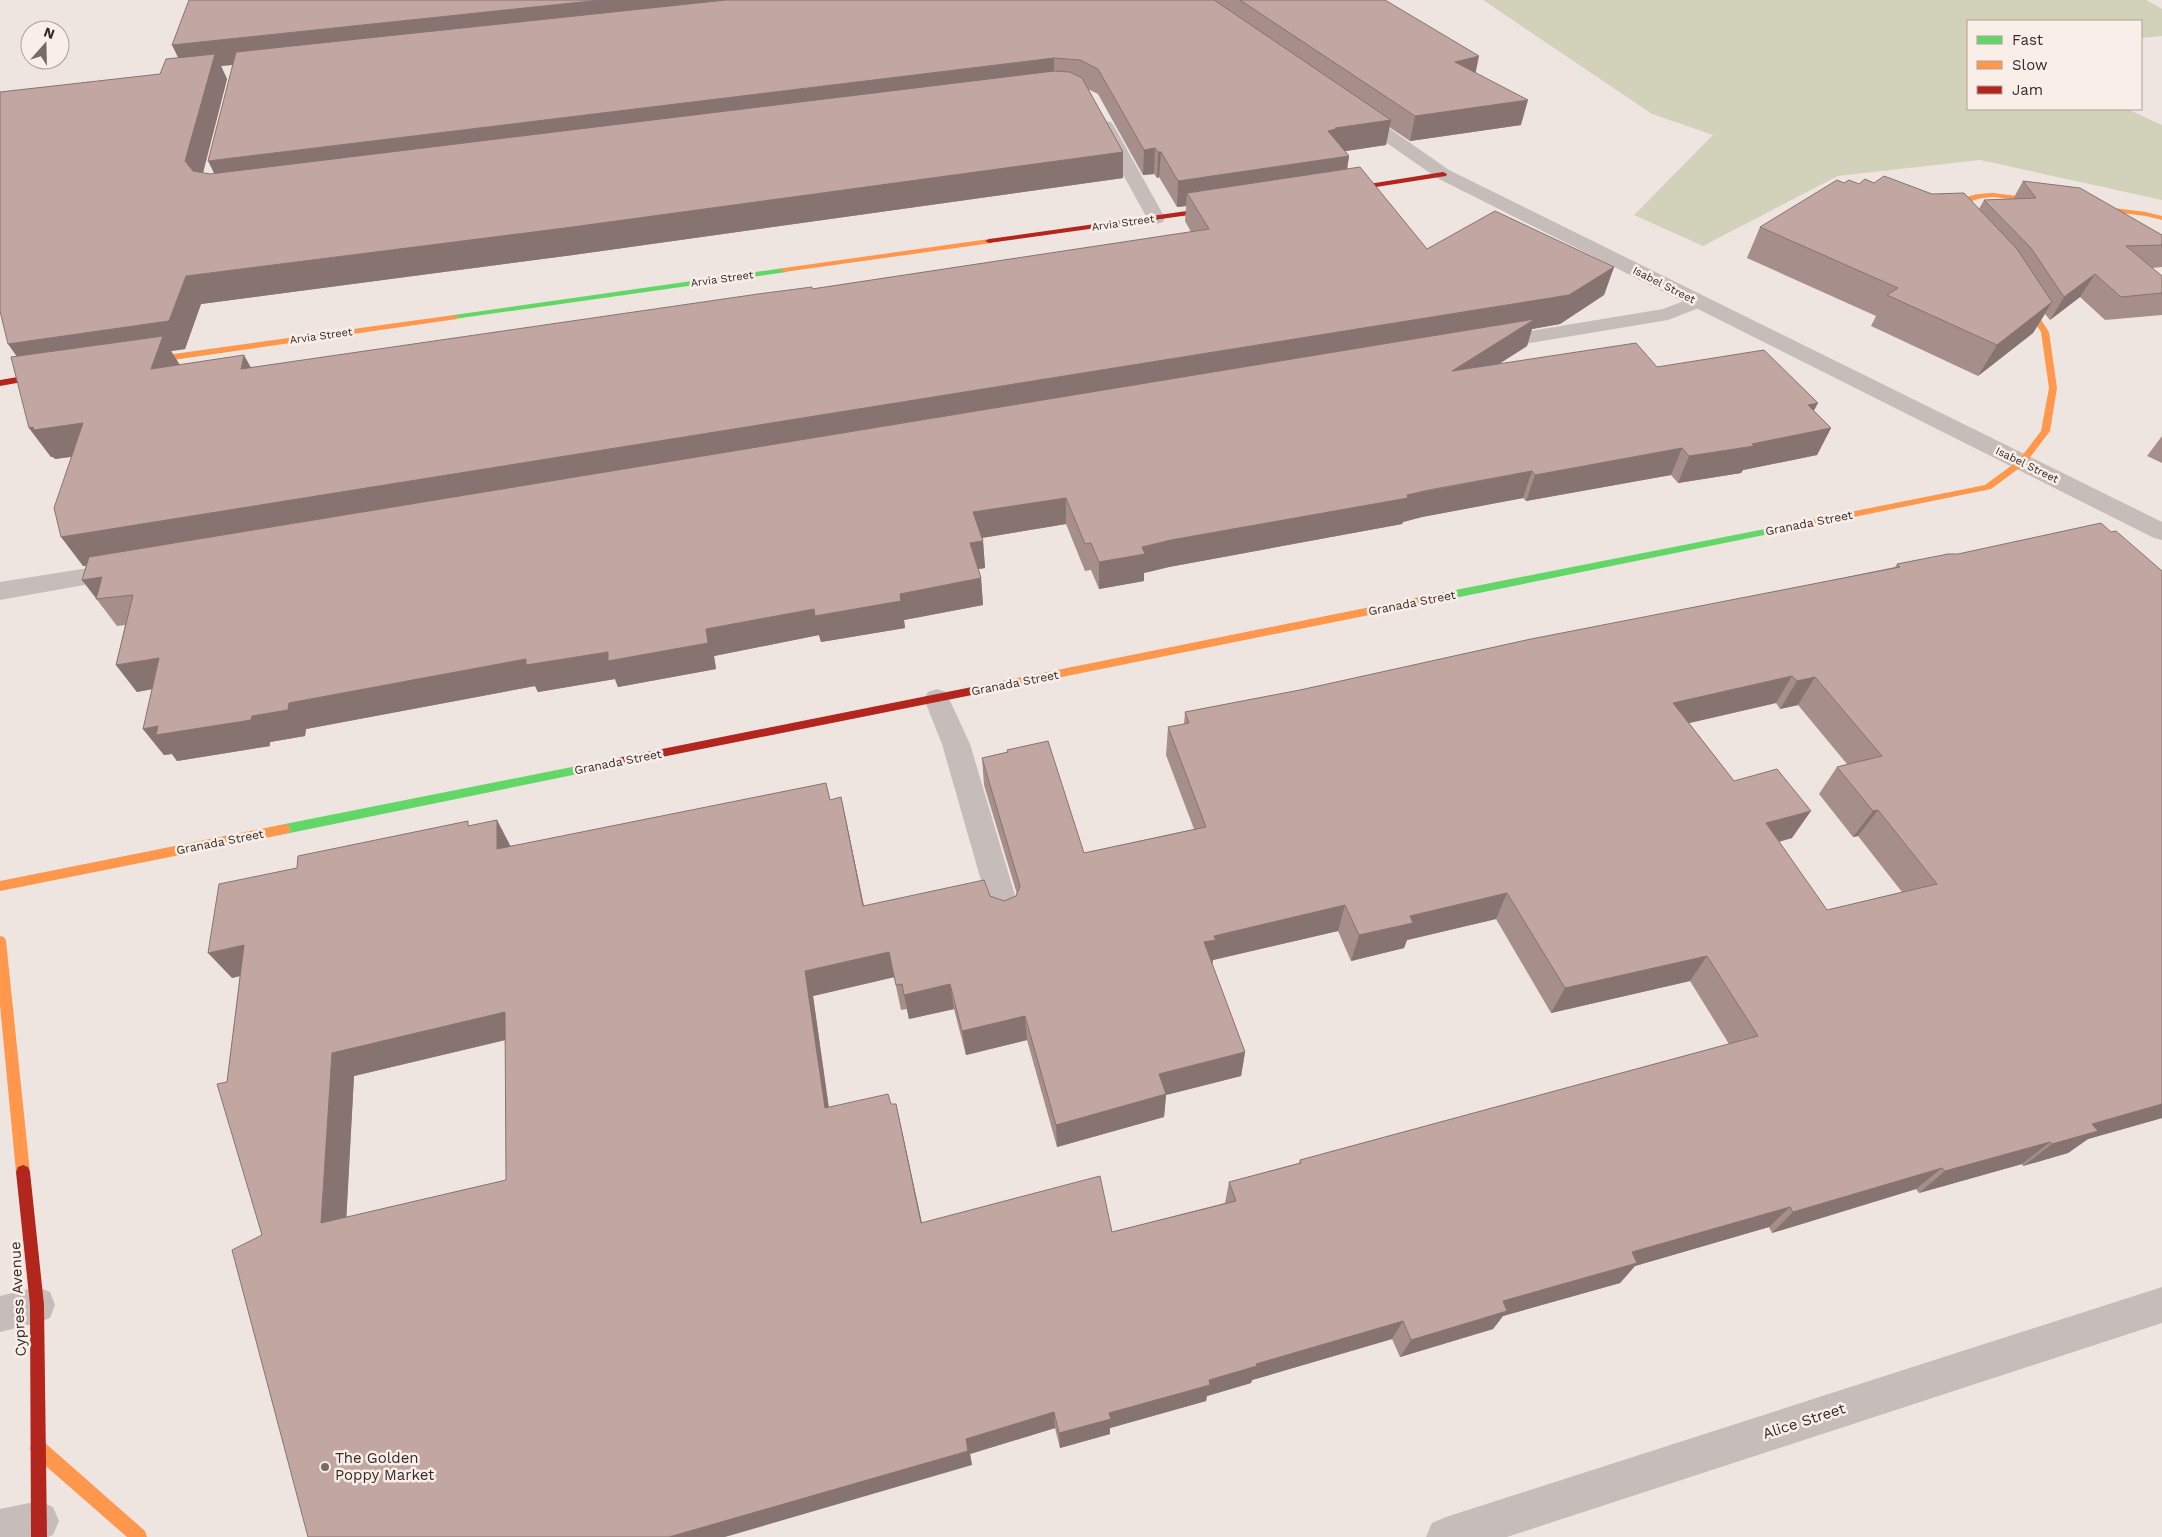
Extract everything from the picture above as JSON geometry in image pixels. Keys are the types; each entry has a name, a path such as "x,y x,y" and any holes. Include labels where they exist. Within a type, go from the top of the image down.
{"street":[{"name":"Isabel Street","path":"1345,106 1443,174 2162,532"},
{"path":"1094,107 1156,218"},
{"path":"1324,193 1443,174"},
{"path":"1970,234 1957,220 1954,208 1962,199 1977,195 2000,194 2146,214 2162,218"},
{"name":"Arvia Street","path":"128,364 1235,206"},
{"name":"Granada Street","path":"0,886 1988,487 2022,462 2044,431 2053,388 2045,332 2014,284"},
{"path":"1472,347 1668,314 1697,302"},
{"path":"0,383 68,372"},
{"path":"0,591 140,568"},
{"path":"937,699 956,744 1004,912"},
{"name":"Cypress Avenue","path":"0,941 36,1305 39,1529"},
{"path":"0,1314 36,1305"},
{"name":"Alice Street","path":"1446,1537 2162,1305"},
{"path":"38,1448 139,1537"},
{"path":"0,1529 39,1529"}],"green space":[{"path":"1483,0 2146,0 2162,9 2162,36 2142,38 2142,20 1967,20 1967,110 2129,110 2162,125 2162,200 1980,160 1838,176 1703,246 1634,215 1713,135 1652,114"}],"building":[{"path":"189,0 601,0 172,45"},
{"path":"726,0 1214,0 1391,120 1335,128 1328,131 1349,156 1178,181 1161,152 1158,152 1155,148 1144,150 1098,69 1080,60 1054,58 208,161 236,52"},
{"path":"1240,0 1385,0 1479,56 1455,62 1528,100 1415,116"},
{"path":"215,54 185,161 193,171 210,174 1054,71 1070,72 1082,78 1123,152 565,228 186,276 169,321 8,344 0,311 0,92 160,74 166,59"},
{"path":"1360,167 1427,249 1495,211 1614,267 1569,295 61,537 54,508 83,423 34,430 33,427 29,428 11,357 163,336 151,369 244,355 241,369 758,294 812,287 812,289 1209,229 1187,193"},
{"path":"1884,176 1932,194 1964,193 2017,249 2052,302 1997,345 1887,295 1898,288 1760,227 1837,180 1844,183 1849,180 1859,184 1865,179 1874,183"},
{"path":"2023,181 2080,188 2162,235 2162,245 2126,246 2162,276 2162,293 2121,297 2095,274 2064,297 2031,248 1984,200 2036,198"},
{"path":"1535,319 1452,371 1636,343 1657,367 1764,350 1818,403 1808,405 1831,428 1752,444 1754,446 1689,456 1682,448 1535,475 1532,471 1429,490 1407,495 1408,498 1171,540 1142,547 1145,554 1099,562 1091,543 1085,544 1066,498 973,512 983,541 970,543 981,578 900,594 901,601 815,616 814,609 706,629 708,643 608,661 608,652 526,665 526,659 289,703 288,710 252,716 251,720 156,735 158,726 143,729 159,658 116,665 133,595 96,599 102,577 82,580 89,557"},
{"path":"2101,523 2111,532 2116,531 2162,571 2162,1104 2092,1124 2098,1131 2052,1144 2050,1142 1945,1171 1942,1168 1793,1212 1790,1207 1632,1252 1637,1263 1503,1301 1507,1311 1411,1340 1403,1321 1256,1364 1257,1366 1209,1380 1210,1385 1109,1413 1111,1419 1059,1433 1054,1412 966,1439 968,1451 669,1537 308,1537 232,1250 262,1235 217,1084 227,1082 244,945 208,953 219,884 297,868 298,856 468,821 468,826 497,820 497,849 826,783 830,800 841,797 863,906 984,880 990,896 1004,901 1016,896 1020,886 982,758 1008,752 1007,750 1048,741 1084,853 1206,827 1168,727 1189,723 1185,712 1300,690 1531,639 1900,567 1897,564 1948,554 1958,554","holes":["1792,676 1797,681 1815,677 1882,756 1837,767 1873,811 1878,810 1937,884 1827,910 1766,823 1811,811 1777,769 1734,781 1673,703","1507,893 1565,988 1707,956 1758,1036 1300,1160 1301,1163 1229,1182 1236,1201 1112,1232 1100,1176 921,1223 896,1104 891,1104 888,1094 825,1108 805,971 889,952 896,985 902,984 904,995 950,984 962,1031 1025,1016 1056,1125 1166,1094 1159,1074 1245,1052 1204,942 1216,940 1214,936 1345,905 1359,935 1413,923 1410,916","505,1012 506,1180 321,1223 332,1053"]}],"traffic: fast":[{"path":"454,317 784,270"},
{"path":"1415,602 1800,525"},
{"path":"285,829 622,761"}],"traffic: slow":[{"path":"1962,225 1957,220 1954,208 1970,198 1987,195 2000,195 2146,214 2162,218"},
{"path":"784,270 989,241"},
{"path":"1800,525 1988,487 2022,462 2045,431 2053,388 2045,332 2019,292"},
{"path":"138,362 454,317"},
{"path":"987,688 1415,602"},
{"path":"0,886 285,829"},
{"path":"0,941 23,1172"},
{"path":"38,1448 139,1537"}],"traffic: jam":[{"path":"1338,191 1443,174"},
{"path":"989,241 1222,208"},
{"path":"0,383 53,374"},
{"path":"622,761 987,688"},
{"path":"23,1172 37,1305 39,1537"}],"place":[{"name":"The Golden Poppy Market","path":"325,1467"}]}
